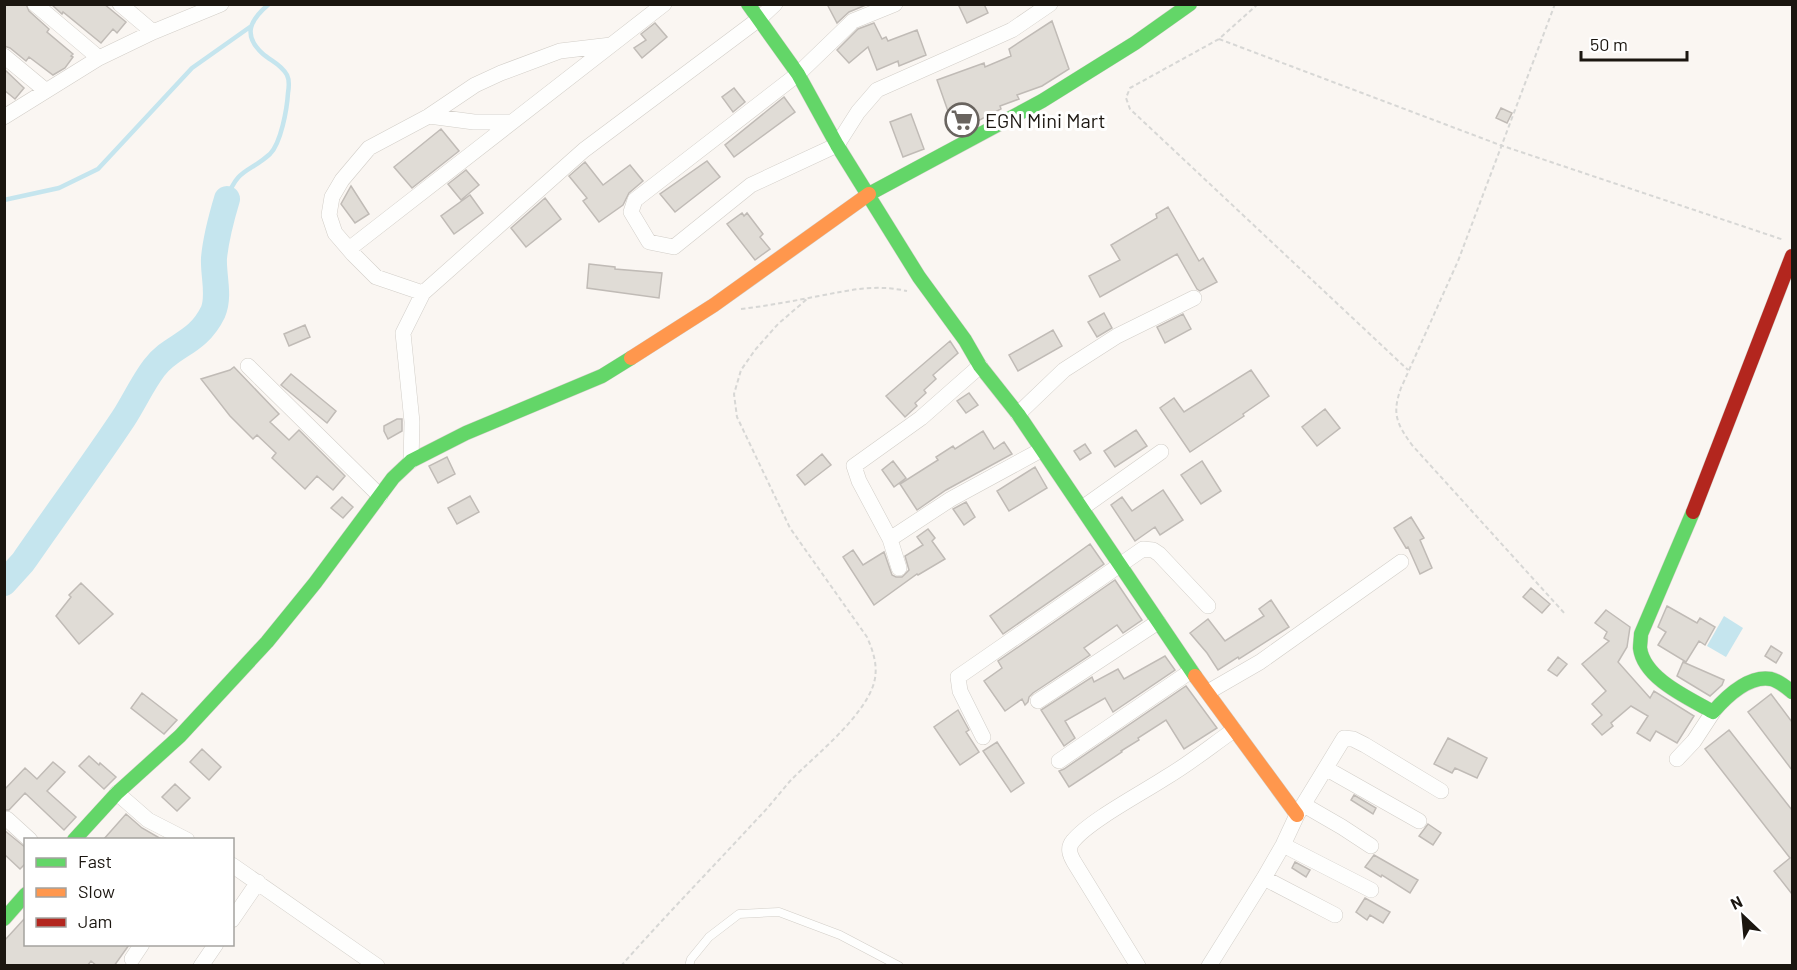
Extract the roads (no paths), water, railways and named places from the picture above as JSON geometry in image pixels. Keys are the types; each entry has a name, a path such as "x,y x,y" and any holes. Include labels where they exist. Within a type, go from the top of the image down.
{"street":[{"path":"35,4 99,58"},
{"path":"120,4 153,32"},
{"path":"349,249 664,4"},
{"path":"748,4 798,74 880,216 935,300 980,366 1018,414 1191,671 1234,730 1301,810 1342,827 1371,846"},
{"path":"411,461 412,422 403,333 423,293 584,150 776,4"},
{"path":"895,4 853,21 798,74 635,200 631,212 650,242 674,247 751,185 837,145 858,112 877,90 1002,34 1050,4"},
{"path":"76,838 117,793 180,736 267,642 315,583 393,478 411,461 466,433 602,376 667,337 714,305 869,194 1051,95 1135,43 1190,4"},
{"path":"4,117 99,58 214,6"},
{"path":"423,293 376,277 335,233 329,215 332,197 342,180 369,148 429,116 475,85 560,51 612,45"},
{"path":"4,56 45,90"},
{"path":"429,116 474,122 512,122"},
{"path":"1713,712 1658,678 1643,661 1639,642 1682,543 1792,256"},
{"path":"1018,414 1064,370 1117,336 1194,298"},
{"path":"248,366 380,496"},
{"path":"899,568 890,539 859,482 854,465 921,418 980,366"},
{"path":"890,539 951,499 1041,450"},
{"path":"1082,508 1161,452"},
{"path":"983,737 960,691 958,677 1143,549 1153,550 1208,606"},
{"path":"1208,692 1260,662 1401,562"},
{"path":"1038,701 1158,621"},
{"path":"1059,761 1191,671"},
{"path":"1677,759 1694,741 1721,702 1744,686 1756,681 1774,680 1792,692"},
{"path":"1138,966 1074,862 1069,853 1070,846 1073,840 1096,822 1234,730"},
{"path":"1209,966 1264,878 1341,742 1348,737 1365,745 1441,790"},
{"path":"1327,769 1419,822"},
{"path":"117,793 148,820 183,838"},
{"path":"7,819 28,838"},
{"path":"1283,845 1371,890"},
{"path":"234,866 258,882 358,960 377,966"},
{"path":"1264,878 1335,915"},
{"path":"234,917 258,882"},
{"path":"4,919 24,896"},
{"path":"132,959 141,946"},
{"path":"201,966 215,946"}],"lane":[{"path":"689,966 691,959 709,937 739,914 779,912 840,935 899,966"}],"water":[{"path":"1724,616 1743,628 1726,657 1707,646"}],"waterway":[{"path":"227,199 239,176 263,160 274,149 285,116 289,88 287,75 282,68 256,47 251,34 253,22 269,4"},
{"path":"4,200 59,188 98,169 192,68 250,27"},
{"path":"4,583 23,562 99,455 154,368 207,323 215,306 215,250 227,199"}],"place":[{"name":"EGN Mini Mart","path":"962,120"}]}
